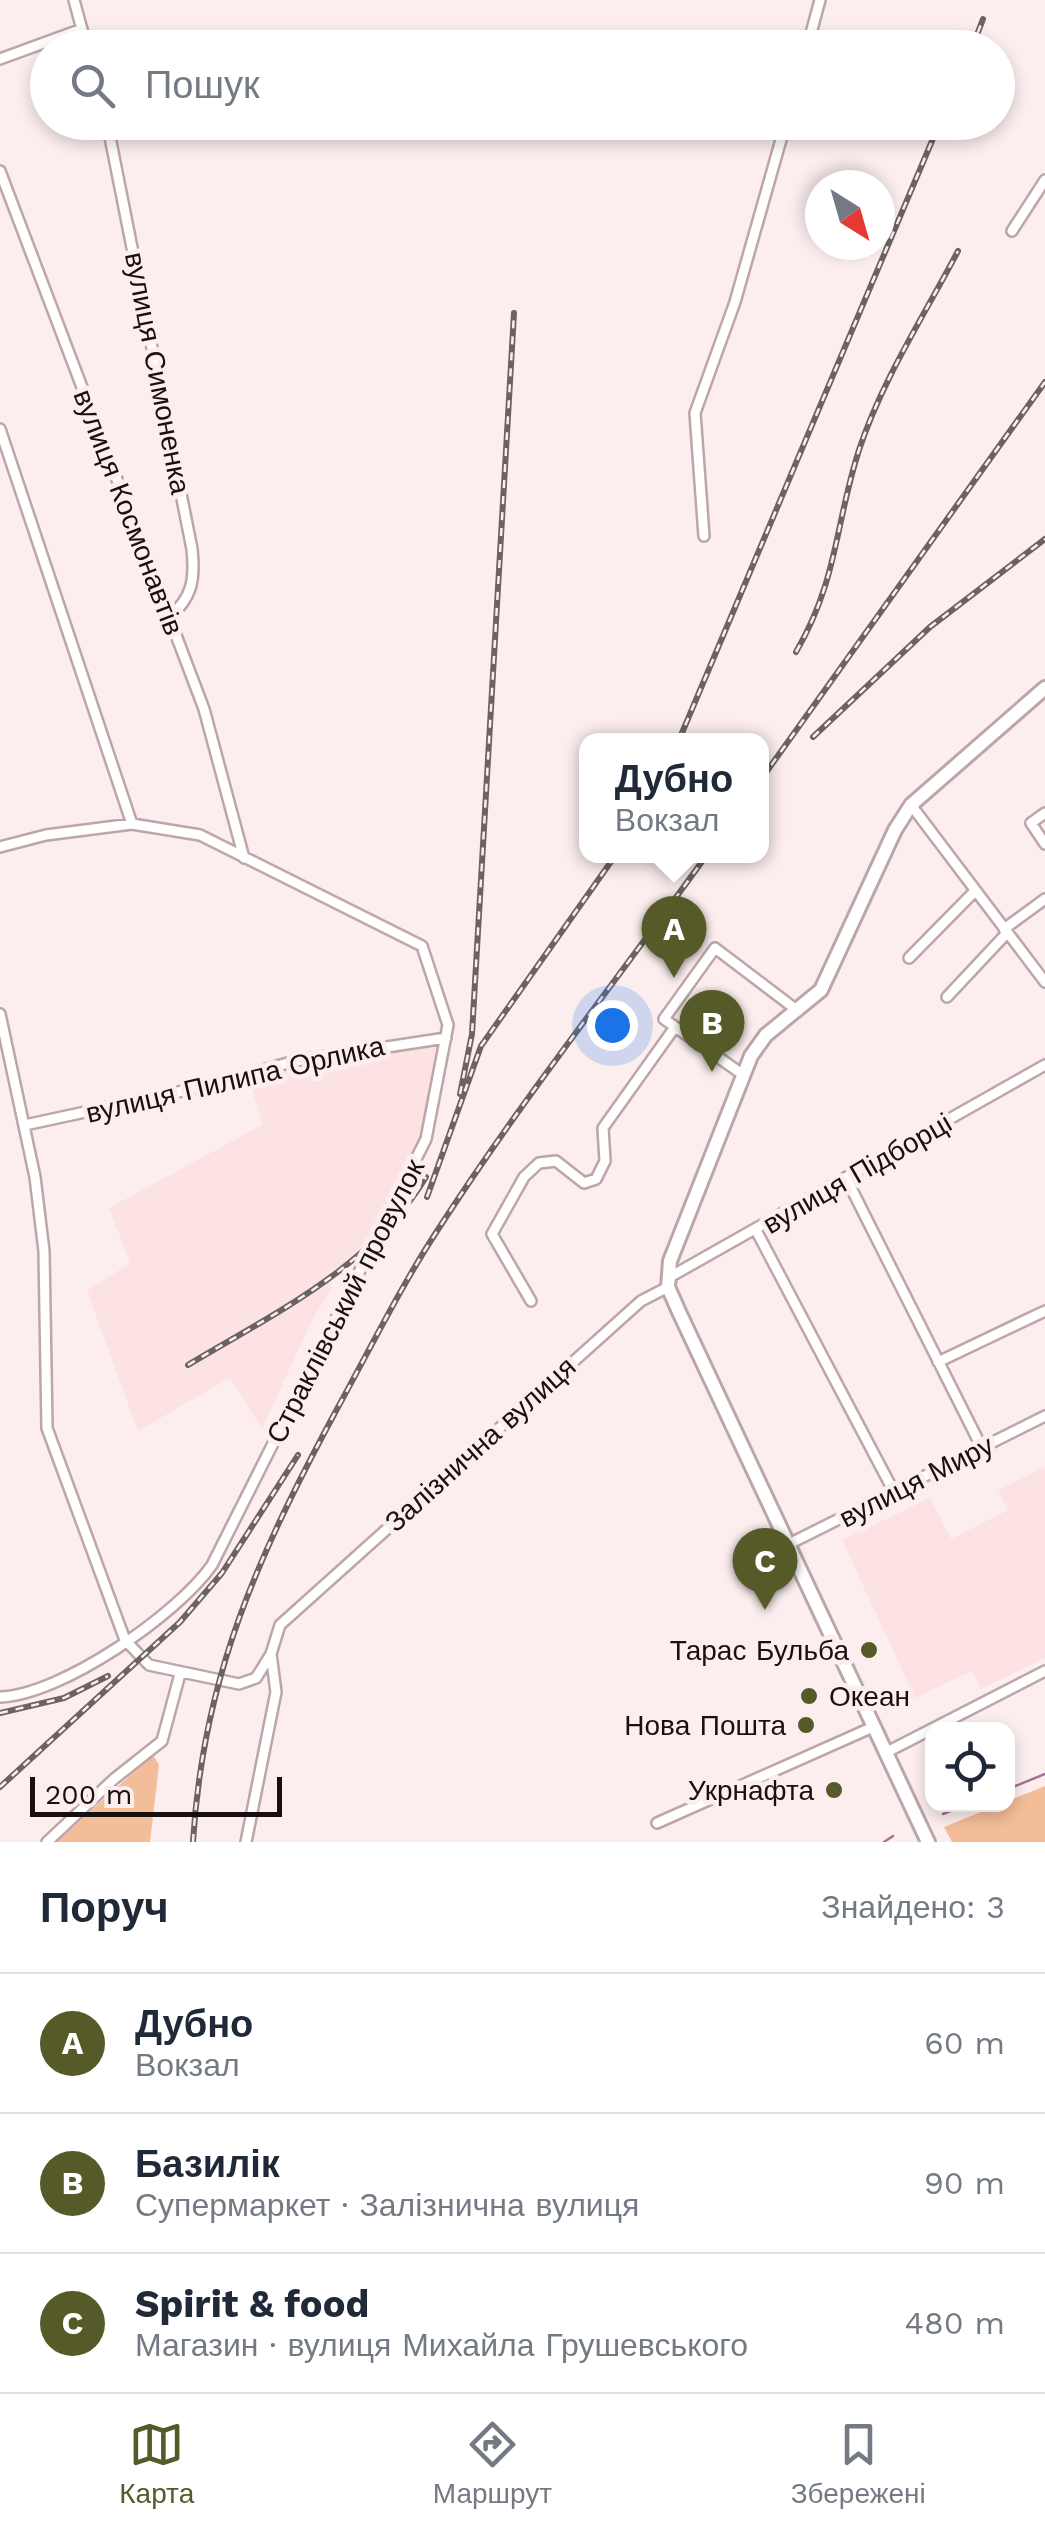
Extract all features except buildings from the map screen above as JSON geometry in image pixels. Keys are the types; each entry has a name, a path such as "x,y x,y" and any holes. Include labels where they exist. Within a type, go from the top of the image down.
{"main road":[{"path":"928,1842 787,1546 668,1283 673,1251 742,1074 762,1039 816,996 832,972 894,830 910,806 1045,688"}],"street":[{"path":"74,0 82,29"},
{"path":"812,30 820,0"},
{"path":"0,58 30,47"},
{"name":"вулиця Симоненка","path":"111,140 192,549 193,585 184,604 169,617"},
{"path":"704,536 696,413 735,302 781,140"},
{"name":"вулиця Космонавтів","path":"0,170 223,768 244,858"},
{"path":"1012,231 1045,180"},
{"path":"0,429 132,824"},
{"path":"910,806 1045,982"},
{"path":"1045,813 1031,823 1045,844"},
{"name":"Страклівський провулок","path":"0,846 46,835 132,824 200,835 422,946 442,1002 446,1038 426,1140 230,1534 194,1588 126,1640 51,1685 0,1697"},
{"path":"910,958 974,892"},
{"path":"947,997 1006,931 1045,898"},
{"path":"742,1074 664,1018 715,948 798,1011"},
{"path":"0,1014 25,1125 44,1252 46,1428 126,1640 148,1665 244,1684 256,1678 271,1654"},
{"path":"531,1301 494,1245 494,1228 524,1176 540,1163 556,1161 584,1182 596,1179 605,1161 602,1128 675,1026"},
{"name":"вулиця Пилипа Орлика","path":"25,1125 201,1088 295,1061 446,1038"},
{"name":"вулиця Підборці","path":"668,1283 1045,1065"},
{"path":"846,1178 982,1448"},
{"path":"757,1232 894,1492"},
{"name":"Залізнична вулиця","path":"271,1654 280,1625 296,1608 641,1300 668,1283"},
{"path":"938,1362 1045,1311"},
{"name":"вулиця Миру","path":"787,1546 1045,1416"},
{"path":"246,1842 276,1692 271,1654"},
{"path":"886,1753 1045,1671"},
{"path":"47,1842 114,1779 162,1741 180,1674"},
{"path":"657,1823 873,1726"}],"shaded area":[{"path":"446,1038 426,1139 375,1244 330,1272 331,1290 312,1320 262,1429 230,1378 138,1431 87,1291 130,1263 109,1208 262,1125 248,1074 295,1061"},
{"path":"1045,1467 1045,1658 981,1689 972,1671 915,1698 842,1540 930,1498 951,1539 1008,1510 998,1490"},
{"path":"153,1755 159,1765 150,1842 56,1842"},
{"path":"1045,1786 1045,1842 952,1842 944,1827 981,1812 1015,1812 1015,1798"}],"waterway":[{"path":"1015,1786 1045,1774"},
{"path":"943,1814 948,1812"},
{"path":"884,1842 893,1836"}],"railway":[{"path":"979,30 983,19"},
{"path":"682,733 932,140"},
{"path":"796,652 828,576 868,424 891,373 958,251"},
{"path":"460,1094 472,1034 514,313"},
{"path":"769,768 1045,382"},
{"path":"813,737 930,627 1045,539"},
{"path":"427,1197 481,1046 610,863"},
{"path":"193,1842 199,1781 222,1670 260,1566 309,1462 437,1231 535,1088 701,863"},
{"path":"188,1365 287,1306 350,1262 404,1209 426,1177"},
{"path":"0,1787 180,1622 222,1573 298,1455"},
{"path":"0,1713 64,1698 108,1676"}],"place":[{"name":"Дубно","path":"674,978"},
{"name":"Базилік","path":"712,1072"},
{"name":"Spirit & food","path":"765,1610"},
{"name":"Тарас Бульба","path":"869,1650"},
{"name":"Океан","path":"809,1696"},
{"name":"Нова Пошта","path":"806,1725"},
{"name":"Укрнафта","path":"834,1790"}]}
